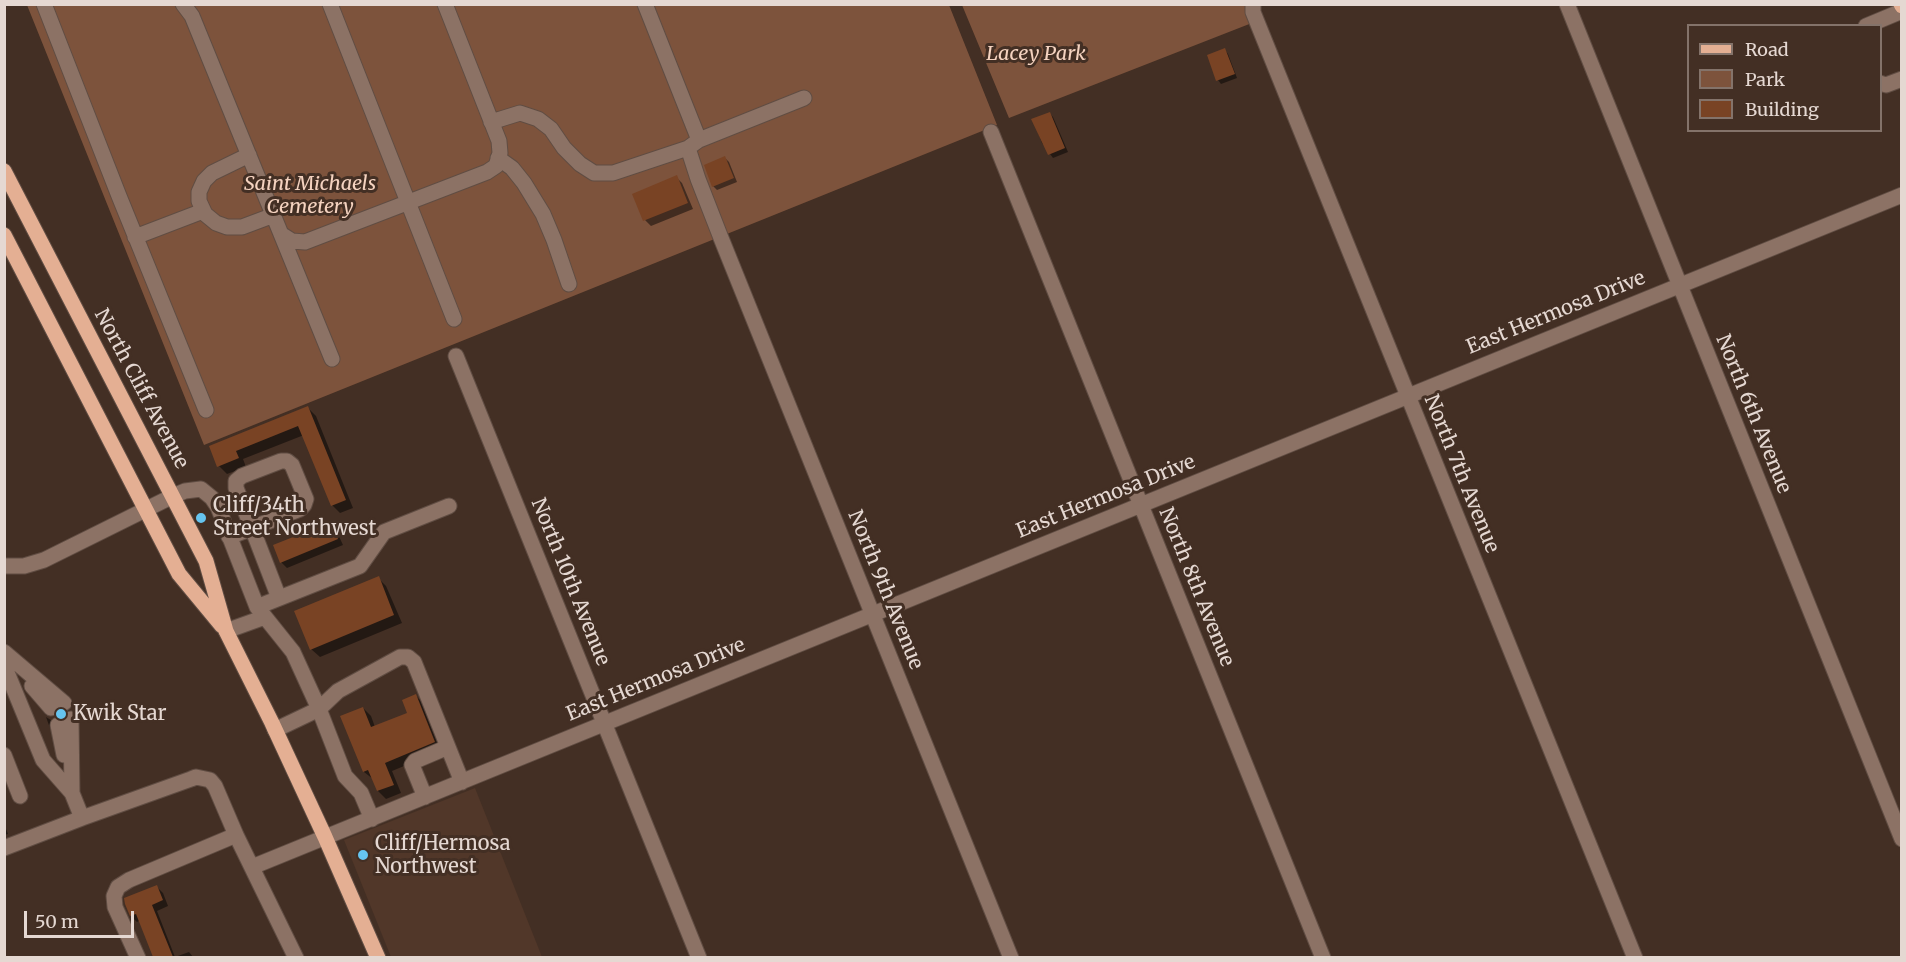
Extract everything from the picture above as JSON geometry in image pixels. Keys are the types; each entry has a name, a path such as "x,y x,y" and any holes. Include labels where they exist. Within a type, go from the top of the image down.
{"main road":[{"name":"North Cliff Avenue","path":"4,171 206,561 226,631 326,837 378,957"},
{"name":"North Cliff Avenue","path":"4,235 179,574 226,631"}],"street":[{"path":"44,4 135,237 206,410"},
{"path":"183,4 192,16 332,359"},
{"path":"330,4 454,319"},
{"path":"281,234 292,241 305,242 487,172 496,166 500,153 499,141 445,4"},
{"name":"North 9th Avenue","path":"645,4 694,144 698,179 1011,957"},
{"name":"North 7th Avenue","path":"1252,4 1253,12 1407,396 1635,957"},
{"name":"North 6th Avenue","path":"1566,4 1902,839"},
{"path":"1870,24 1901,7"},
{"path":"1882,83 1886,85 1902,79"},
{"path":"491,122 520,113 538,119 551,129 564,148 580,164 594,173 613,173 694,144 804,98"},
{"name":"North 8th Avenue","path":"991,132 1323,957"},
{"path":"249,155 212,173 204,181 199,192 199,201 204,211 216,223 227,227 242,227 273,215"},
{"path":"498,158 512,168 543,214 569,284"},
{"name":"East Hermosa Drive","path":"252,867 1902,195"},
{"path":"135,237 204,211"},
{"name":"North 10th Avenue","path":"456,356 699,957"},
{"path":"229,537 252,528 300,509 304,505 306,499 292,465 281,460 242,476 236,481 236,488 252,528 279,598"},
{"path":"4,566 24,566 44,560 173,496 194,489 207,492 218,507 261,612 292,652 319,709 345,776 362,793 372,819"},
{"path":"226,631 261,612 279,598 360,566 384,532 449,506"},
{"path":"4,653 58,706"},
{"path":"275,730 319,709 338,691 400,657 408,657 414,662 422,678 462,782"},
{"path":"4,664 43,760 72,794"},
{"path":"64,722 72,794 82,818"},
{"path":"425,797 412,765 415,761 448,747"},
{"path":"4,755 20,796"},
{"path":"4,848 196,777 210,780 215,786 236,835 296,957"},
{"path":"138,957 115,907 114,896 118,887 129,880 236,835"}],"shaded area":[{"path":"475,788 542,957 391,957 344,840"}],"green space":[{"name":"Saint Michaels Cemetery","path":"27,5 949,5 997,125 204,445"},
{"name":"Lacey Park","path":"962,5 1253,5 1257,21 1009,118"}],"building":[{"path":"1225,48 1235,74 1216,81 1207,55"},
{"path":"1050,112 1065,148 1048,155 1031,119"},
{"path":"725,156 734,178 712,187 704,165"},
{"path":"677,175 688,203 643,221 632,194"},
{"path":"308,406 346,500 331,506 298,426 236,451 239,458 217,467 209,446"},
{"path":"331,522 338,539 280,563 273,545"},
{"path":"379,576 394,615 310,650 294,611"},
{"path":"416,694 435,742 385,763 394,785 377,791 368,770 363,772 340,716 363,707 371,727 407,713 402,700"},
{"path":"157,885 163,900 152,905 173,957 153,957 136,914 130,916 125,904 124,898"}],"place":[{"name":"Cliff/34th Street Northwest","path":"201,518"},
{"name":"Kwik Star","path":"61,714"},
{"name":"Cliff/Hermosa Northwest","path":"363,855"}]}
